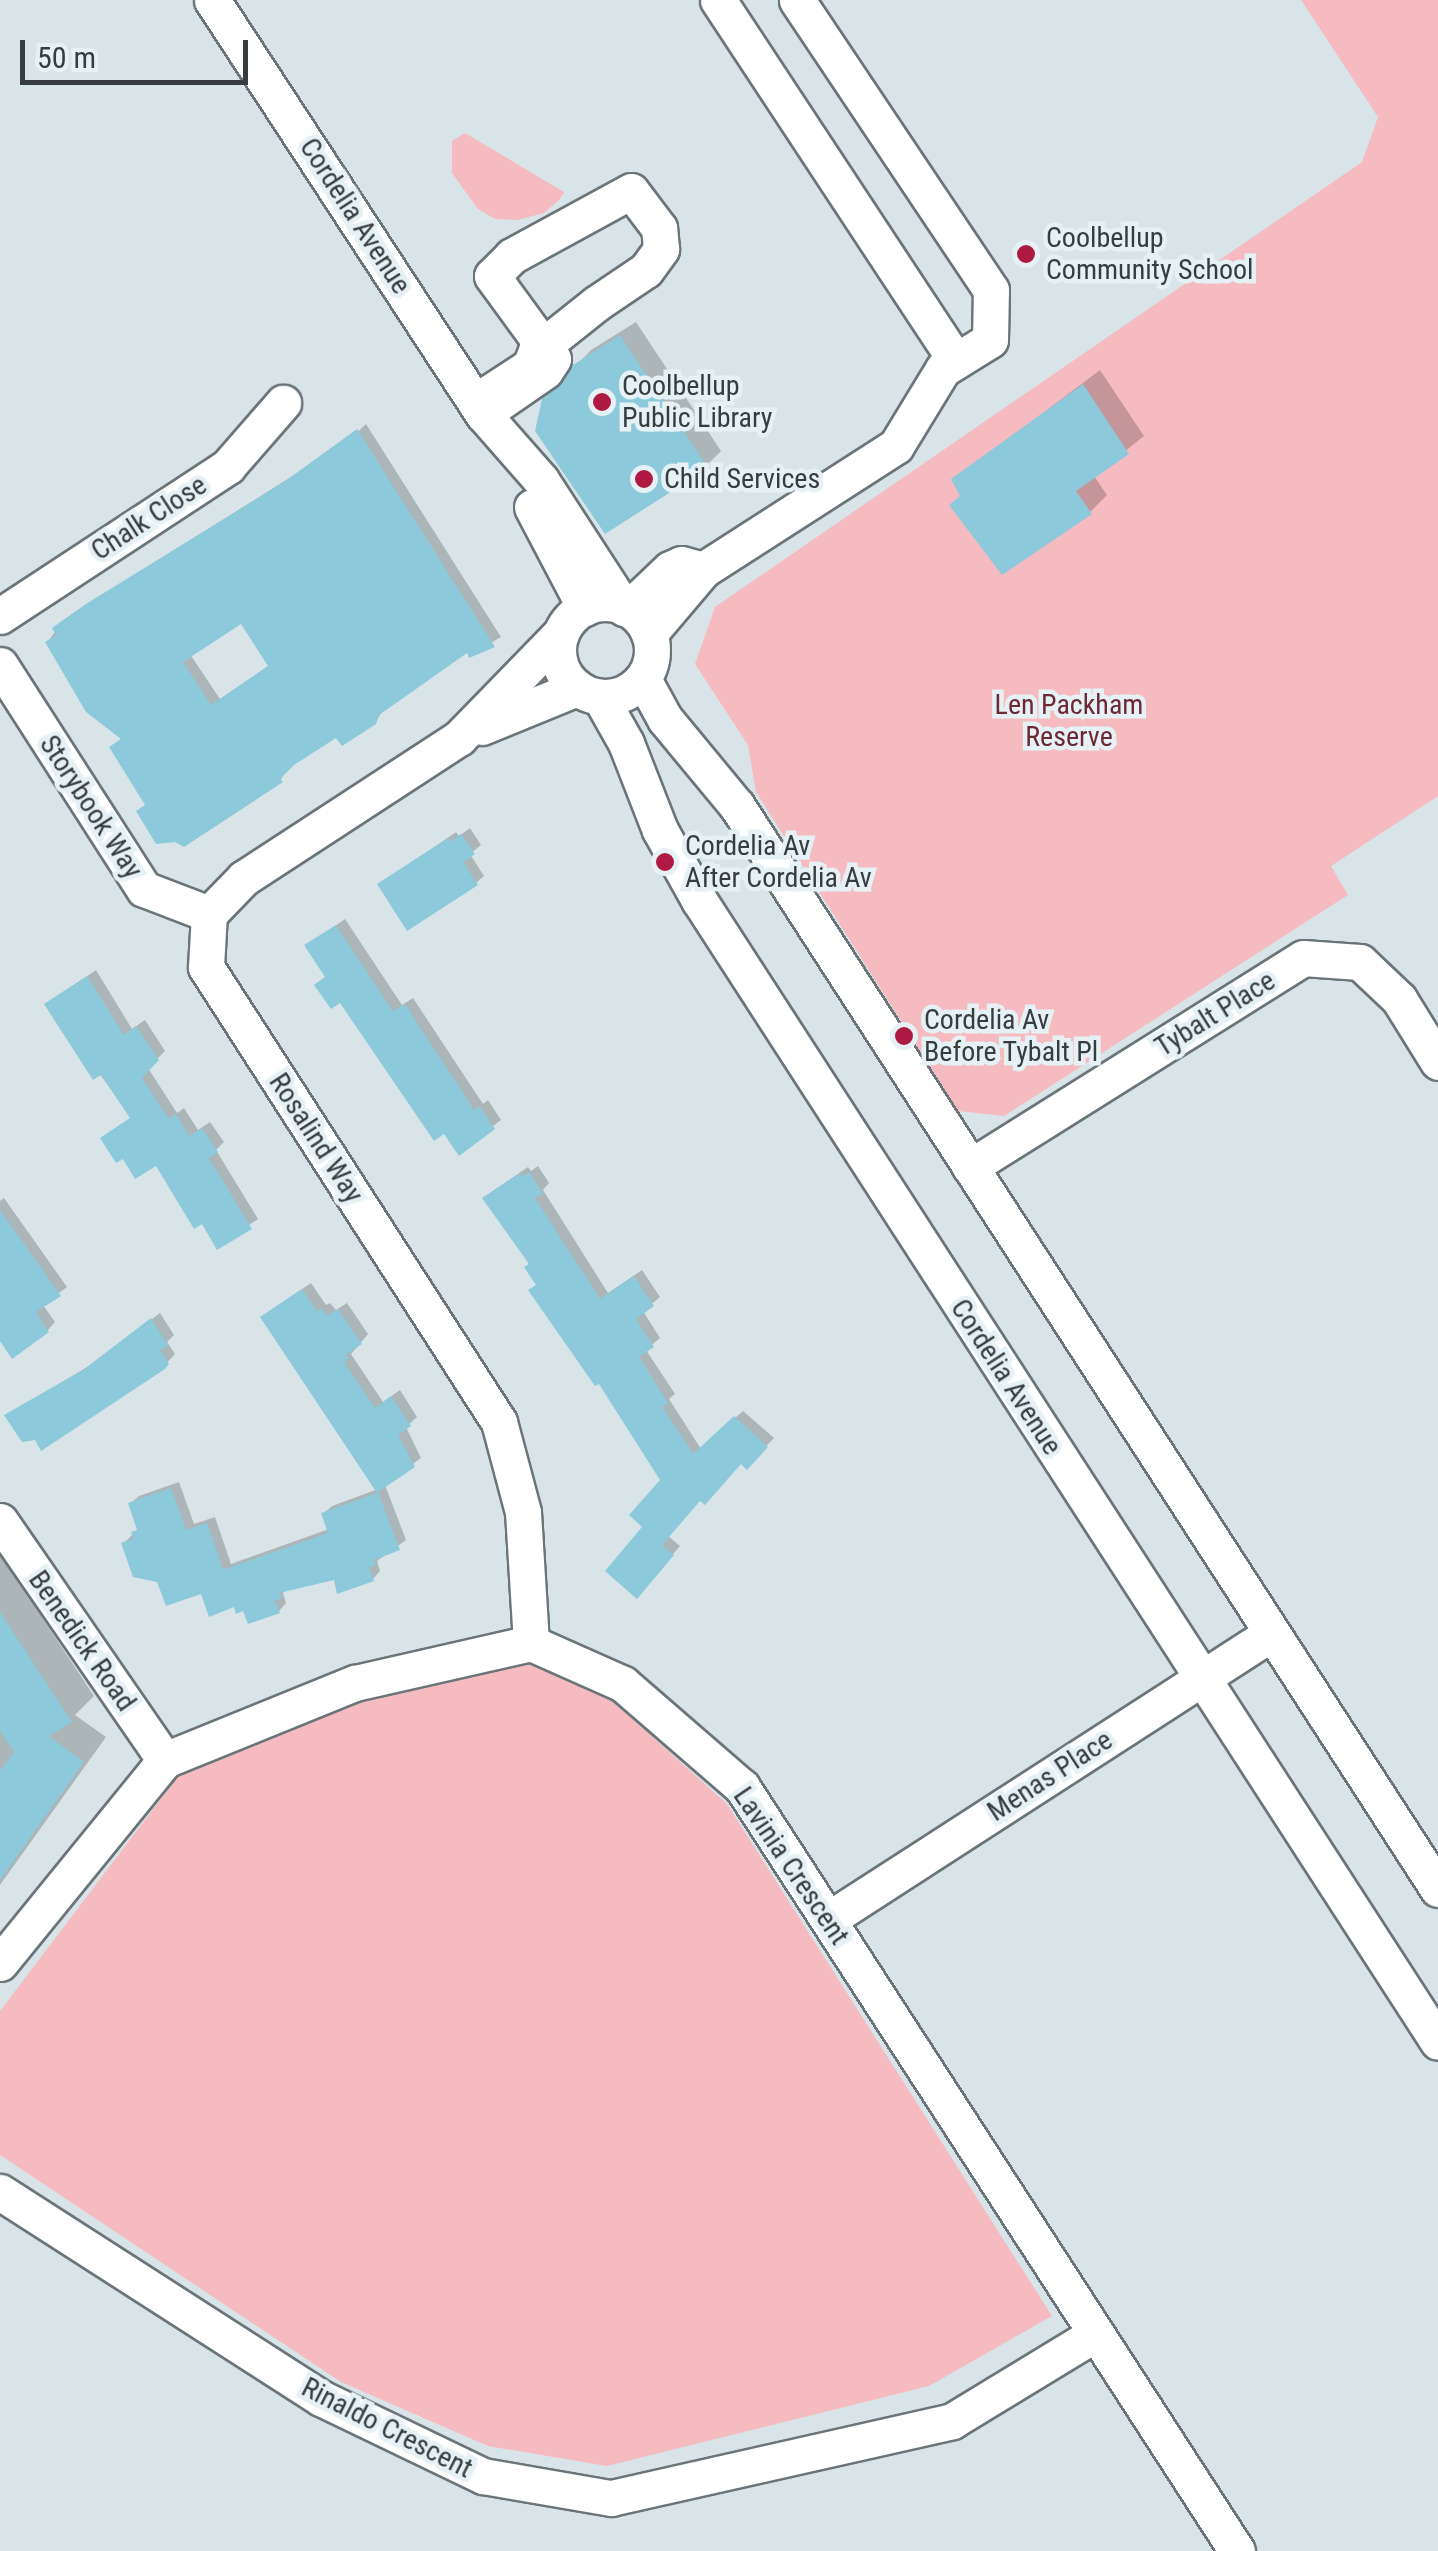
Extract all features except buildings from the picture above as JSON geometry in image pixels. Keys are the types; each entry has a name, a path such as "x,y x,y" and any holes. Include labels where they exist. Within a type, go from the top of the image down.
{"street":[{"name":"Cordelia Avenue","path":"212,0 485,417"},
{"path":"718,0 956,361"},
{"path":"634,617 670,569 682,564 702,570 896,446 943,369 990,340 991,290 796,0"},
{"path":"485,417 543,346 646,270 661,249 658,228 630,191 512,256 492,276 543,346"},
{"name":"Chalk Close","path":"0,616 228,466 283,404"},
{"path":"459,738 588,693 624,694 643,679 652,652 634,617 541,480 485,417"},
{"path":"485,417 519,487 550,535 573,620 560,664 588,693"},
{"path":"209,914 244,878 459,738 573,620 599,604 634,617"},
{"name":"Storybook Way","path":"0,666 144,889 209,914"},
{"path":"643,679 665,719 737,806 1438,1889"},
{"name":"Cordelia Avenue","path":"588,693 626,743 660,830 699,900 1438,2042"},
{"name":"Rosalind Way","path":"209,914 206,968 499,1422 523,1512 532,1642"},
{"name":"Tybalt Place","path":"970,1167 1303,958 1360,962 1399,999 1438,1062"},
{"name":"Benedick Road","path":"0,1522 165,1760"},
{"name":"Menas Place","path":"829,1919 1272,1632"},
{"path":"0,1962 165,1760 354,1683 532,1642"},
{"name":"Lavinia Crescent","path":"532,1642 623,1684 742,1786 1237,2551"},
{"path":"1395,1977 1438,1990"},
{"name":"Rinaldo Crescent","path":"0,2192 321,2398 483,2476 611,2498 952,2420 1095,2334"}],"green space":[{"name":"Len Packham Reserve","path":"1301,0 1438,0 1438,796 1331,866 1348,895 1004,1116 958,1111 756,792 748,745 695,664 715,607 1362,162 1378,117"},
{"path":"465,133 564,192 560,199 544,213 518,220 495,219 478,209 452,173 452,141"},
{"path":"535,1657 615,1703 727,1804 1052,2316 929,2386 607,2466 488,2446 341,2382 0,2155 0,2011 182,1771 365,1697"}],"place":[{"name":"Coolbellup Community School","path":"1026,254"},
{"name":"Coolbellup Public Library","path":"602,402"},
{"name":"Child Services","path":"644,479"},
{"name":"Cordelia Av After Cordelia Av","path":"665,862"},
{"name":"Cordelia Av Before Tybalt Pl","path":"904,1036"}]}
